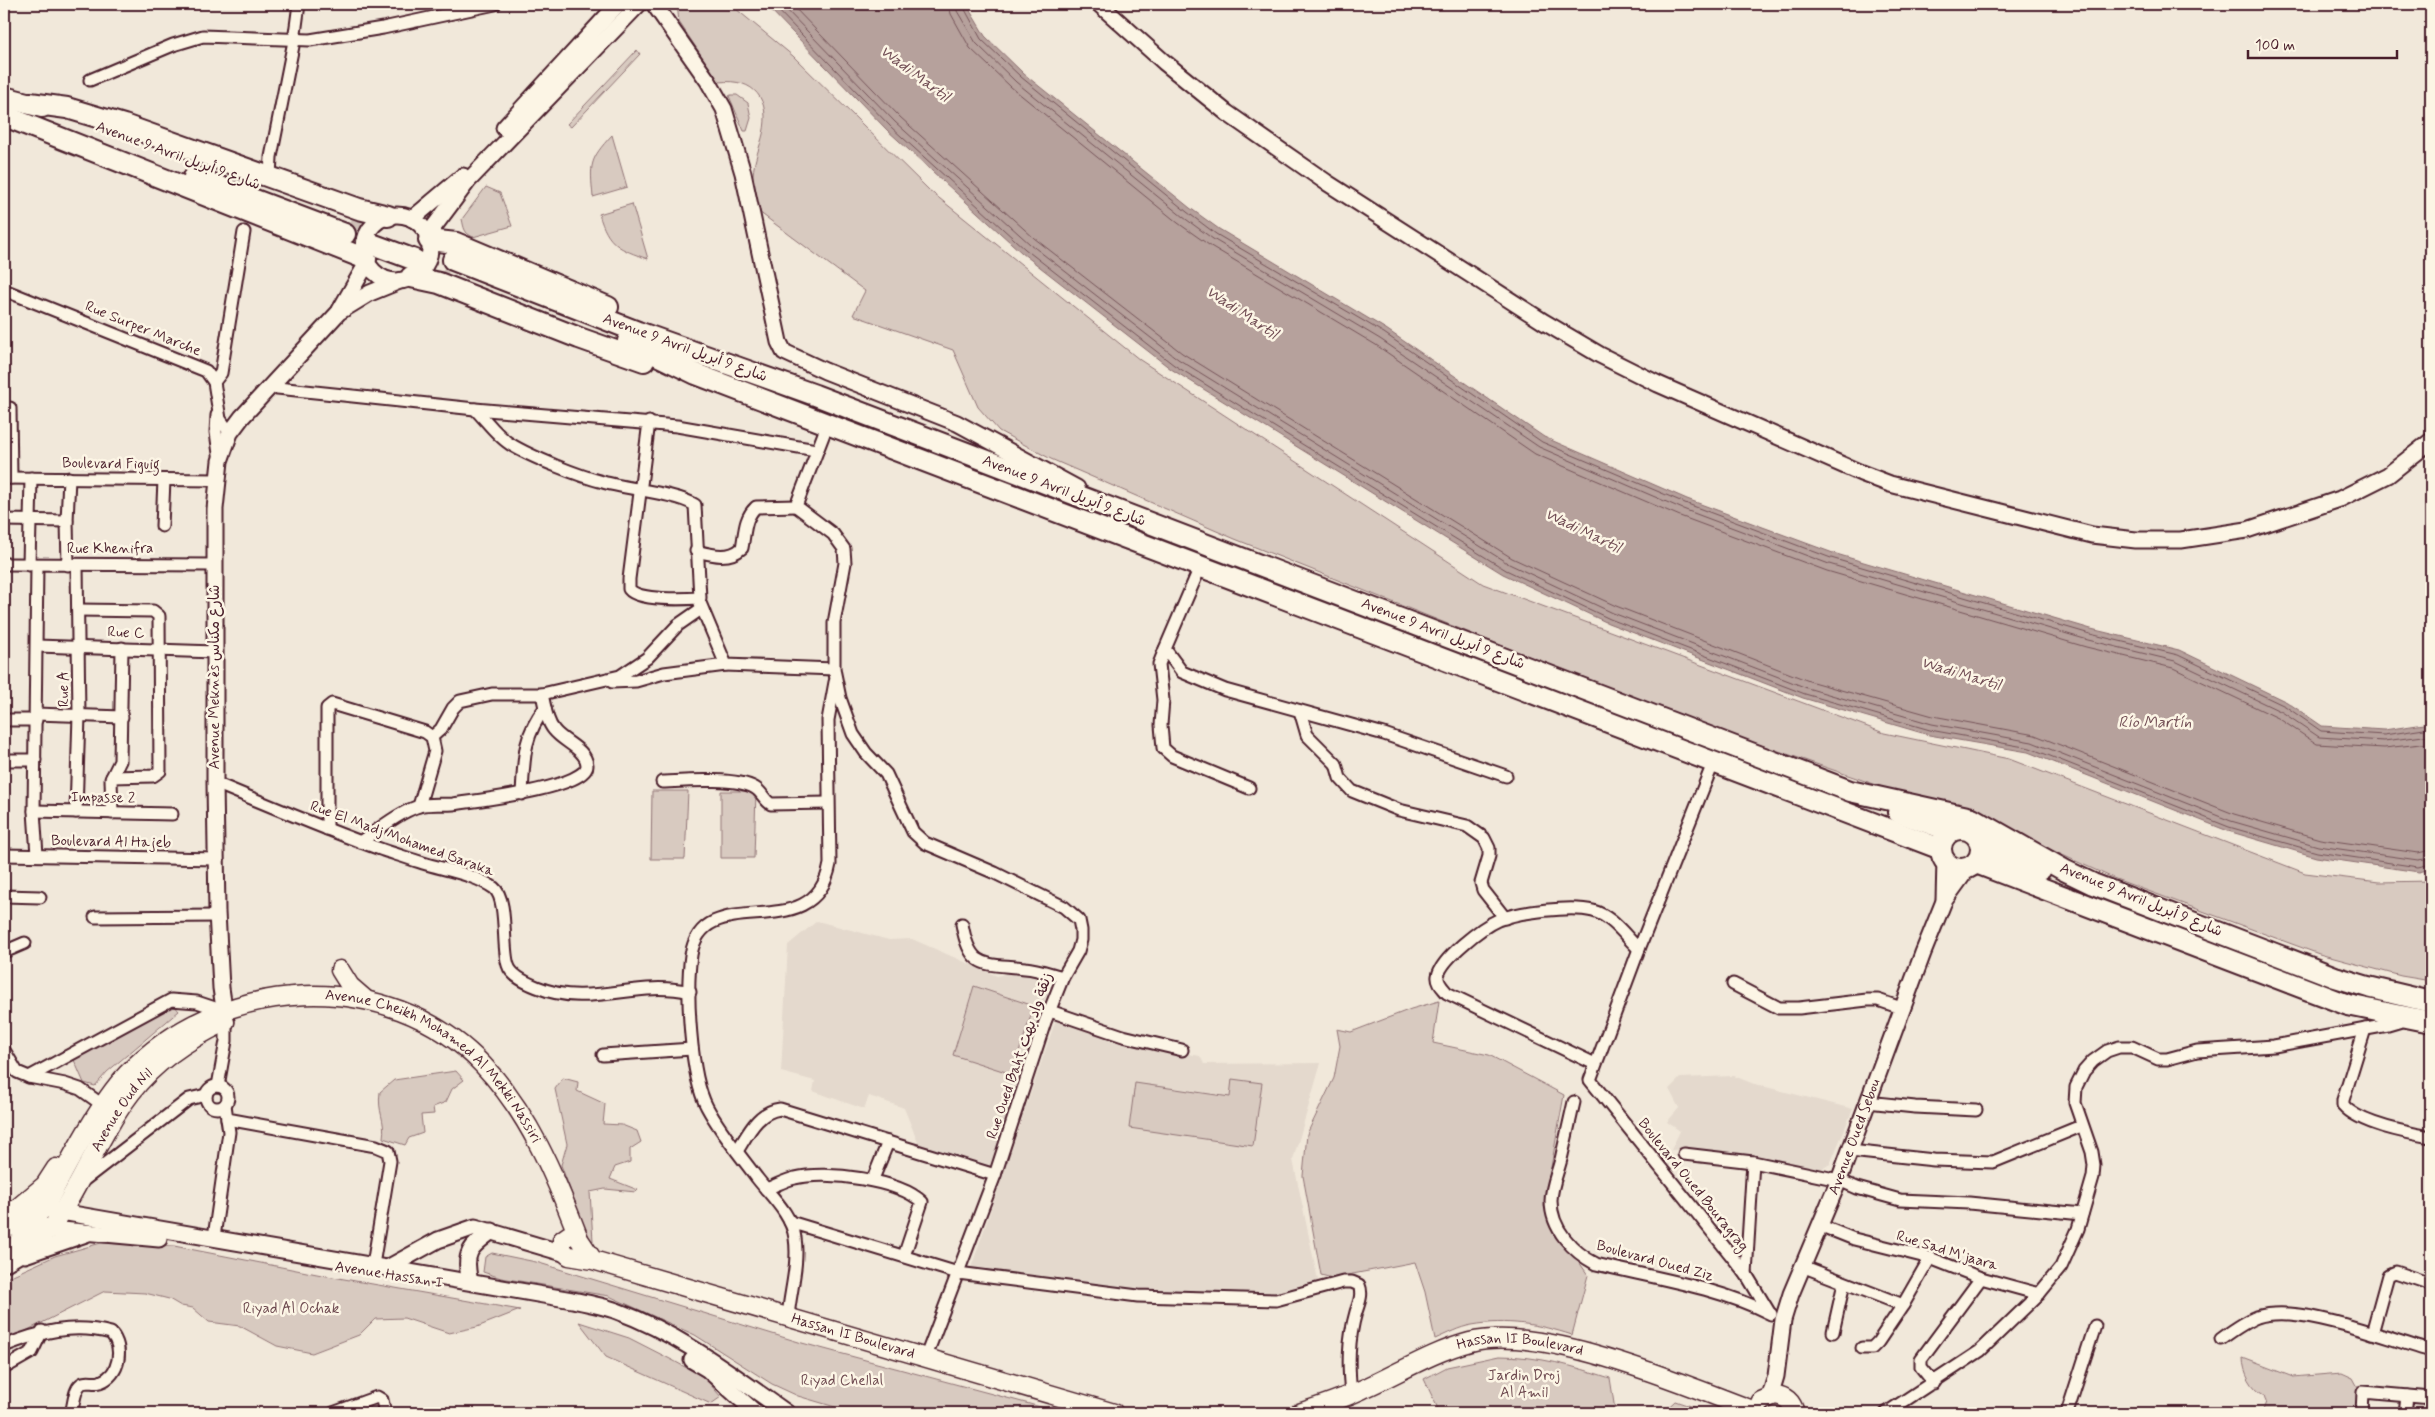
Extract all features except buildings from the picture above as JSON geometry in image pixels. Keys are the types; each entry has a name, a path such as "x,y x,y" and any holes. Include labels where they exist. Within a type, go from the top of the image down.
{"highway":[{"name":"Avenue 9 Avril شارع 9 أبريل","path":"4,97 30,103 259,185 348,228 79,135 7,117"},
{"path":"30,103 67,108 124,124 359,210 374,243"},
{"path":"7,117 417,257 439,283 579,338 652,363 696,374"},
{"path":"417,257 456,243 586,297 692,351"},
{"name":"Avenue 9 Avril شارع 9 أبريل","path":"1943,854 1714,761 696,374 667,358 450,267 815,395 1850,791 1972,818 2047,861 2093,884 2335,977 2368,988 2431,1002"},
{"path":"1850,791 1897,812 1951,831"},
{"path":"1980,841 1980,856 1972,865 1957,868 1943,854 1946,836 1951,831 1962,828 1968,829 1980,841 2003,855 2058,875 2093,884"},
{"name":"Avenue 9 Avril شارع 9 أبريل","path":"1972,865 2348,1005 2431,1022"}],"main road":[{"path":"340,970 350,986 365,999"},
{"name":"Avenue Cheikh Mohamed Al Mekki Nassiri","path":"225,1016 290,995 321,994 365,999 390,1006 426,1022 458,1044 484,1066 501,1087 539,1146 570,1244"},
{"name":"Avenue Cheikh Mohamed Al Mekki Nassiri","path":"225,1016 286,1006 344,1006 388,1017 425,1035 474,1070 511,1115 543,1178 570,1244"},
{"name":"Avenue Oud Nil","path":"44,1209 102,1109 126,1075 144,1057 170,1037 192,1024 225,1016"},
{"name":"Avenue Oud Nil","path":"50,1229 63,1211 99,1145 136,1086 175,1050 225,1016"},
{"path":"9,1210 45,1184 102,1109"},
{"path":"9,1210 44,1209"},
{"path":"4,1227 33,1226 50,1229"},
{"name":"Hassan II Boulevard","path":"570,1244 593,1260 1114,1413"},
{"name":"Hassan II Boulevard","path":"1299,1413 1351,1394 1440,1351 1472,1342 1497,1338 1519,1338 1545,1343 1618,1362 1760,1405"},
{"path":"1760,1405 1787,1399 1793,1405 1795,1413"}],"street":[{"path":"270,177 271,157 294,41 299,4"},
{"path":"90,80 173,45 203,36 294,41 383,28 494,4"},
{"path":"412,219 443,195 467,172 552,74 618,4"},
{"path":"417,257 424,229 412,219 396,215 374,243 374,272 383,278 417,257 474,174 639,4"},
{"path":"654,4 708,81 724,109 743,173 778,334 784,352 825,371 957,423 1056,476 1096,503"},
{"path":"1099,4 1164,62 1234,118 1326,182 1544,322 1600,355 1658,384 1890,484 2092,535 2136,540 2181,540 2248,530 2340,499 2388,475 2431,442"},
{"path":"220,461 216,432 217,414 214,382 221,373 244,232"},
{"name":"Avenue Meknès شارع مكناس","path":"339,312 374,243"},
{"name":"Avenue Meknès شارع مكناس","path":"218,1086 226,1042 218,916 215,783 217,480 220,461 230,433 268,387 339,312 370,293 417,257"},
{"name":"Rue Surper Marche","path":"4,290 195,365 206,371 214,382"},
{"path":"268,387 475,409 649,422 709,430 816,450"},
{"path":"7,478 10,408"},
{"path":"475,409 510,444 602,482 687,501 695,505 697,512 696,551 700,603 726,665"},
{"path":"217,414 230,433"},
{"path":"649,422 630,589 636,594 700,603"},
{"path":"696,551 712,555 728,555 737,552 742,548 744,529 750,513 756,507 796,506 816,450 828,424"},
{"name":"Boulevard Figuig","path":"7,478 217,480"},
{"path":"31,478 30,520 37,646 34,811 37,855"},
{"name":"Rue A","path":"69,478 68,520 78,610 79,715 76,812"},
{"path":"162,526 164,480"},
{"name":"Rue Oued Baht زنقة واد بهت","path":"796,506 832,534 844,549 845,563 834,623 835,673 847,721 853,734 866,753 886,774 909,825 925,844 1012,881 1064,907 1079,920 1081,940 1078,951 1063,976 995,1175 925,1359"},
{"path":"4,520 68,520"},
{"name":"Rue Khenifra","path":"4,564 216,565"},
{"path":"1201,565 1159,664 1163,700 1161,725 1163,748 1172,756 1249,788"},
{"path":"604,681 620,676 636,666 700,603"},
{"path":"78,610 156,611 159,616 161,649 160,771 150,776 112,777"},
{"name":"Rue C","path":"37,646 215,652"},
{"path":"112,813 112,777 119,766 122,717 122,648"},
{"path":"1165,648 1182,672 1198,680 1225,690 1384,734 1506,776"},
{"path":"432,737 441,728 453,708 460,702 498,694 542,694 574,685 604,681 636,681 664,673 726,665 835,673 828,720 830,864 827,880 821,891 810,900 791,909 730,916 705,926 691,954 692,1049 699,1088 707,1106 737,1151 790,1222 795,1238 796,1253 788,1317"},
{"path":"360,842 419,806 453,804 522,794 571,781 584,774 587,768 586,761 580,752 553,729 542,694"},
{"path":"327,829 326,717 330,706 341,705 425,732 432,737 435,751 419,806"},
{"path":"522,794 529,736 533,724 545,708"},
{"path":"1300,711 1307,735 1336,764 1340,778 1352,791 1399,810 1467,826 1484,838 1489,848 1489,856 1480,883 1483,890 1505,918"},
{"path":"4,720 79,715 122,717"},
{"path":"4,760 35,760"},
{"path":"1639,950 1612,922 1592,910 1553,910 1524,913 1486,926 1446,962 1438,975 1439,982 1446,993 1595,1064 1714,761"},
{"path":"662,782 739,783 756,789 771,804 828,803"},
{"name":"Rue El Madj Mohamed Baraka","path":"215,783 360,842 473,878 494,889 501,902 508,966 517,976 536,987 579,997 658,987 690,992"},
{"name":"Impasse 2","path":"34,811 172,814"},
{"name":"Avenue Oued Sebou","path":"1943,854 1944,901"},
{"name":"Boulevard Al Hajeb","path":"4,855 217,859"},
{"name":"Avenue Oued Sebou","path":"1760,1405 1776,1376 1783,1320 1802,1266 1839,1180 1944,901 1972,865"},
{"path":"4,896 40,898"},
{"path":"95,918 218,916"},
{"path":"962,924 969,952 983,963 999,967 1028,968 1063,976"},
{"path":"4,952 26,942"},
{"path":"1733,984 1779,1008 1878,1000 1904,1009"},
{"path":"29,1077 171,1000 197,1002 225,1016"},
{"path":"1050,1011 1123,1036 1182,1050"},
{"path":"1886,1413 1980,1351 2039,1294 2061,1267 2071,1248 2091,1186 2094,1165 2092,1152 2075,1102 2076,1088 2084,1071 2093,1061 2107,1051 2119,1047 2132,1048 2158,1060 2211,1049 2274,1046 2409,1019"},
{"path":"2365,1029 2343,1100 2343,1106 2352,1113 2372,1122 2431,1137"},
{"path":"602,1055 692,1049"},
{"path":"4,1050 17,1072 29,1077 80,1089 102,1109"},
{"name":"Boulevard Oued Bouragrag","path":"1595,1064 1590,1080 1746,1274 1769,1312"},
{"path":"78,1184 189,1100 206,1095 208,1090 218,1086 227,1091 228,1100 225,1105 229,1132 214,1237"},
{"path":"206,1095 211,1106 216,1108 225,1105"},
{"name":"Boulevard Oued Ziz","path":"1574,1102 1551,1200 1556,1223 1562,1236 1582,1257 1596,1264 1703,1288 1744,1301 1783,1320"},
{"path":"1867,1102 1976,1110"},
{"path":"737,1151 759,1118 772,1110 780,1109 995,1175"},
{"path":"227,1119 376,1146 388,1151 390,1161 373,1265"},
{"path":"1850,1151 1943,1161 1993,1162 2082,1126"},
{"path":"873,1179 888,1142"},
{"path":"1684,1154 1753,1162 1839,1180 1857,1188 1900,1200 1977,1203 2082,1214"},
{"path":"1746,1274 1753,1162"},
{"path":"766,1189 796,1177 834,1176 873,1179 914,1193 922,1202 904,1256"},
{"path":"4,1252 18,1243 33,1226 44,1209"},
{"name":"Avenue Hassan I","path":"44,1209 470,1281 572,1300 616,1311 685,1344 785,1413"},
{"path":"790,1222 958,1273 1138,1296 1259,1300 1295,1296 1343,1282 1352,1282 1359,1285 1361,1294 1348,1352 1351,1394"},
{"name":"Rue Sad M'jaara","path":"1819,1226 1854,1239 1930,1258 1981,1278 2039,1294"},
{"name":"Hassan II Boulevard","path":"389,1267 438,1240 464,1229 475,1228 492,1231 541,1246 570,1244"},
{"path":"4,1265 24,1252 50,1229"},
{"name":"Avenue Hassan I","path":"50,1229 96,1231 209,1244 518,1296 598,1314 615,1319 669,1345 707,1370 756,1413"},
{"path":"4,1265 26,1255 96,1231"},
{"path":"470,1281 466,1264 468,1255 478,1241 492,1231"},
{"path":"1862,1348 1872,1348 1878,1342 1904,1305 1930,1258"},
{"path":"1802,1266 1904,1305"},
{"path":"2372,1333 2388,1275 2396,1272 2431,1284"},
{"path":"1934,1383 1921,1367 1921,1359 1981,1278"},
{"path":"1833,1332 1844,1283"},
{"path":"2221,1339 2256,1318 2283,1313 2302,1315 2431,1351"},
{"path":"2068,1413 2095,1326"},
{"path":"4,1346 42,1332 88,1329 111,1333 118,1343 120,1354 116,1367 100,1382 82,1383 77,1388 71,1413"},
{"path":"4,1368 32,1352 42,1332"},
{"path":"2362,1413 2363,1392 2431,1398"},
{"path":"2405,1413 2407,1396"},
{"path":"333,1413 377,1397 382,1400 385,1413"}],"shaded area":[{"path":"817,921 889,940 912,939 997,976 1017,971 1052,978 991,1165 919,1145 904,1108 869,1096 864,1109 813,1091 815,1081 781,1072 788,945"},
{"path":"1057,1016 1138,1045 1200,1056 1204,1064 1321,1063 1293,1160 1319,1285 1277,1297 1149,1296 970,1271"},
{"path":"1734,1076 1754,1084 1853,1109 1830,1164 1815,1173 1745,1155 1726,1158 1703,1149 1671,1150 1680,1131 1667,1122 1679,1108 1669,1089 1680,1078"}],"green space":[{"path":"677,4 730,4 793,56 929,190 1140,360 1483,584 1884,733 2009,759 2305,873 2379,882 2431,881 2431,981 2401,976 2319,954 2113,878 2025,838 1988,815 1894,791 1683,718 1235,539 1051,459 999,431 978,407 953,350 853,315 865,291 759,212 753,175 765,122 765,111 762,102 751,88 732,82 719,82 679,22"},
{"path":"637,50 640,54 571,127 567,124"},
{"path":"737,95 748,103 751,118 747,131 744,131 729,96"},
{"path":"612,135 627,187 593,197 591,177 593,163 599,151"},
{"path":"486,187 500,193 512,226 473,237 466,232 462,219"},
{"path":"632,204 648,259 622,249 616,244 606,233 599,214"},
{"path":"652,791 688,791 685,859 651,859"},
{"path":"721,791 756,791 754,858 721,858"},
{"path":"974,986 1034,1006 1012,1074 953,1055"},
{"path":"1439,1001 1433,1043 1489,1055 1564,1095 1544,1206 1559,1233 1588,1275 1572,1335 1535,1325 1497,1322 1467,1326 1435,1339 1425,1292 1415,1262 1332,1278 1321,1275 1303,1176 1307,1134 1334,1078 1340,1046 1337,1029 1351,1032 1411,1009"},
{"path":"174,1005 179,1011 107,1072 95,1086 84,1083 74,1060 156,1012"},
{"path":"456,1071 464,1080 452,1089 446,1102 433,1107 434,1114 421,1115 423,1133 409,1138 405,1145 383,1138 380,1092 394,1080"},
{"path":"563,1078 578,1082 577,1091 605,1104 603,1124 622,1125 637,1131 641,1142 630,1149 630,1162 615,1167 610,1179 638,1190 636,1192 605,1189 590,1192 593,1241 585,1238 578,1225 579,1213 561,1165 567,1144 555,1089"},
{"path":"1232,1079 1262,1083 1253,1146 1129,1128 1135,1083 1230,1097"},
{"name":"Riyad Al Ochak","path":"101,1243 174,1246 327,1276 520,1310 477,1327 449,1333 404,1318 375,1319 359,1335 312,1353 277,1346 240,1326 209,1322 193,1308 181,1306 169,1299 145,1293 105,1291 4,1342 4,1279 55,1256"},
{"name":"Riyad Chellal","path":"492,1253 536,1262 802,1343 1063,1413 914,1413 907,1410 842,1409 798,1396 772,1384 695,1335 609,1296 501,1278 483,1272 485,1257"},
{"path":"579,1322 629,1338 674,1361 705,1378 721,1397 711,1404 606,1357"},
{"name":"Jardin Droj Al Amil","path":"1499,1356 1514,1356 1556,1362 1610,1378 1615,1410 1625,1413 1440,1413 1424,1379 1447,1367"},
{"path":"2243,1358 2293,1377 2342,1373 2353,1378 2359,1389 2358,1413 2262,1413 2266,1402 2264,1395 2249,1380"},
{"path":"1675,1401 1711,1413 1662,1413"}],"water":[{"name":"Río Martín","path":"765,4 966,4 985,36 1024,74 1190,208 1219,229 1386,329 1544,437 1687,499 1833,553 2091,629 2179,650 2287,702 2322,726 2384,730 2431,723 2431,869 2419,872 2316,857 2228,831 2028,752 1929,735 1803,698 1608,623 1503,574 1171,369 1022,253 887,130"}],"tunnel":[{"path":"351,221 378,232"},
{"path":"415,260 448,273"}],"water label":[{"name":"Wadi Martil","path":"915,74"},
{"name":"Wadi Martil","path":"1242,313"},
{"name":"Wadi Martil","path":"1583,531"},
{"name":"Wadi Martil","path":"1961,674"}]}
